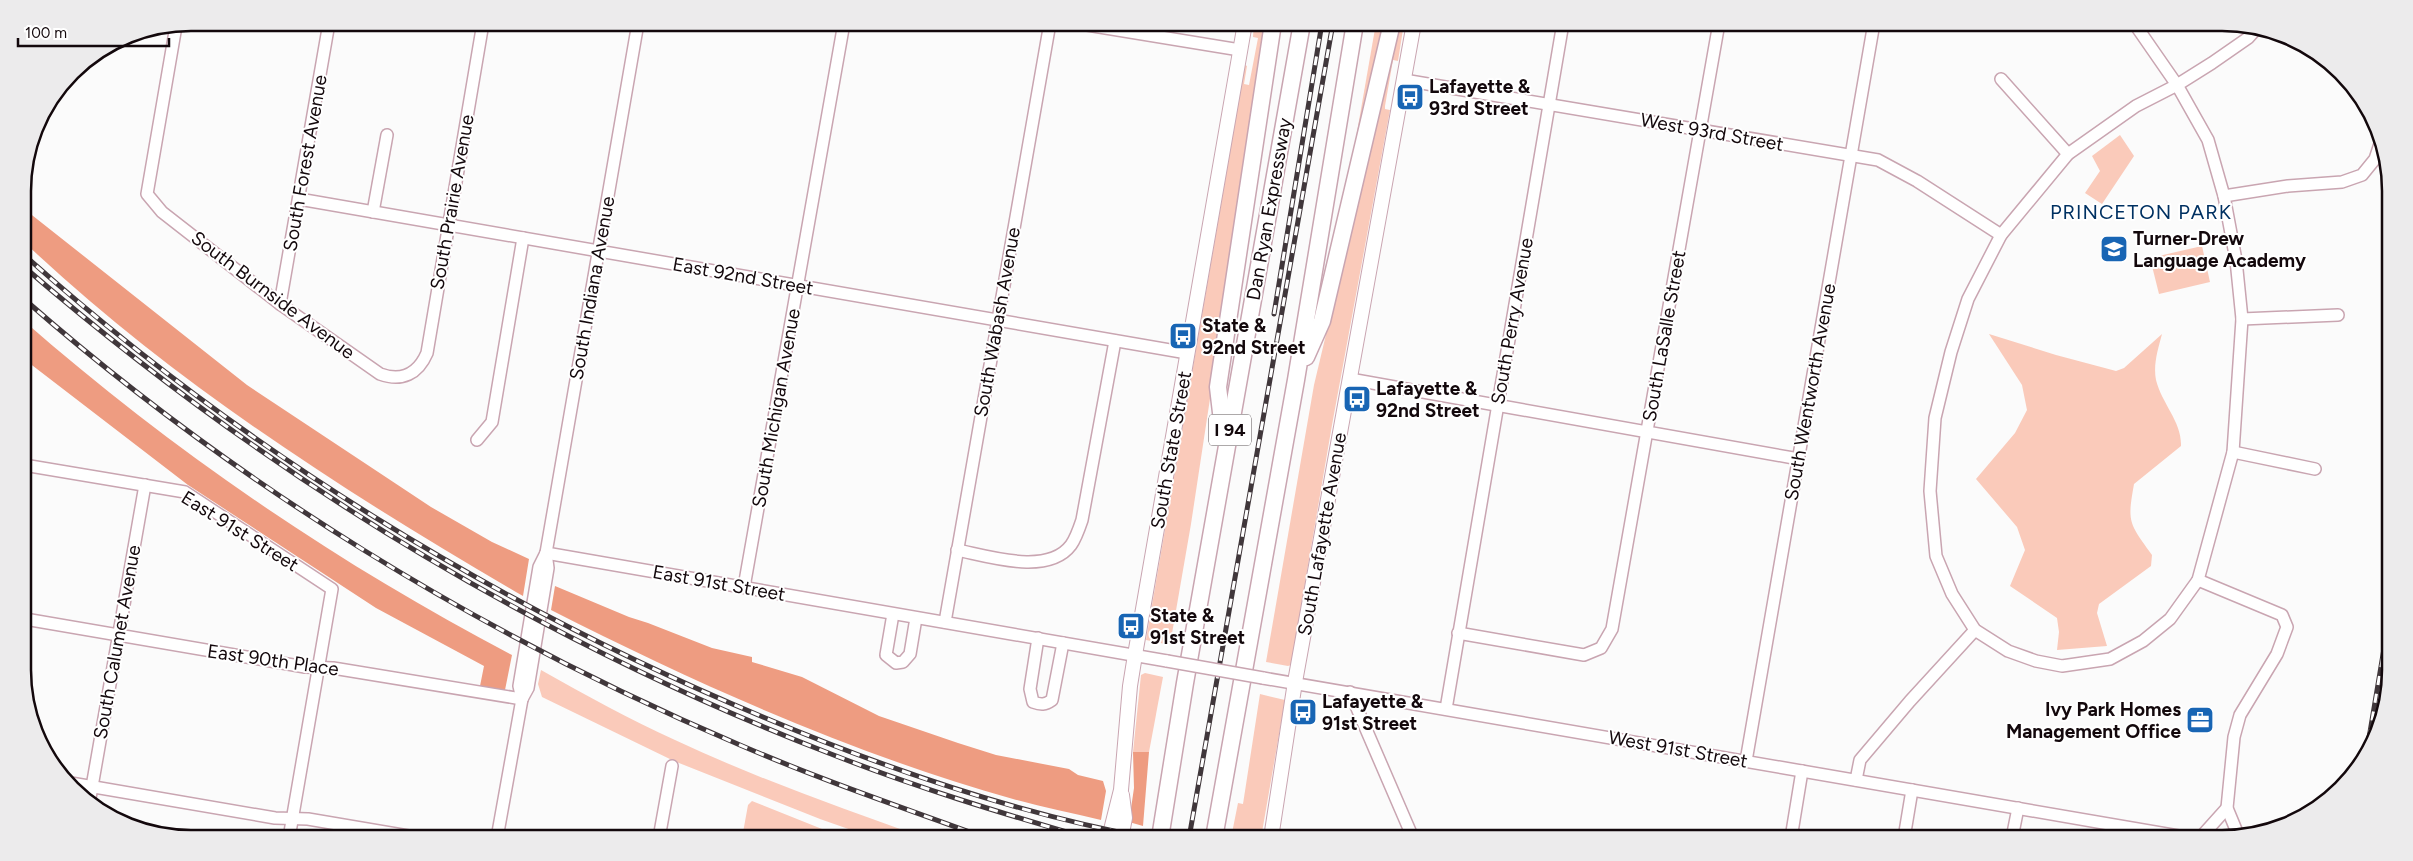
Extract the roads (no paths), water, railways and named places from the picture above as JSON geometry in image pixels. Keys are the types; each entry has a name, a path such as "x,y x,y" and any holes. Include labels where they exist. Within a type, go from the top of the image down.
{"highway":[{"path":"1226,457 1218,387 1272,31"},
{"name":"Dan Ryan Expressway","path":"1161,830 1185,683 1300,31"},
{"path":"1216,829 1296,380 1353,31"},
{"path":"1296,380 1322,321 1390,31"}],"main road":[{"name":"South State Street","path":"1111,830 1121,790 1130,686 1135,655 1243,31"},
{"name":"South Lafayette Avenue","path":"1272,829 1296,682 1412,31"},
{"name":"South State Street","path":"1121,790 1124,818 1122,830"}],"street":[{"name":"South Perry Avenue","path":"1446,709 1562,31"},
{"name":"South LaSalle Street","path":"1458,632 1574,655 1584,655 1601,648 1612,629 1717,31"},
{"name":"South Wentworth Avenue","path":"1746,761 1872,31"},
{"path":"2140,31 2177,85 2208,140 2224,196 2236,260 2242,319 2233,452 2198,580 2170,619 2155,633 2110,659 2062,666 2036,661 2008,651 1975,630 1952,594 1936,556 1930,491 1935,418 1947,366 1965,306 2001,235 2068,154 2136,106 2177,85 2252,34"},
{"name":"South Forest Avenue","path":"280,304 327,32"},
{"name":"South Prairie Avenue","path":"408,375 417,370 426,353 482,32"},
{"name":"South Indiana Avenue","path":"499,830 522,699 528,688 548,568 546,553 636,32"},
{"name":"South Michigan Avenue","path":"744,588 842,32"},
{"name":"South Wabash Avenue","path":"945,622 1048,32"},
{"path":"1132,32 1240,50"},
{"name":"South Burnside Avenue","path":"175,33 147,194 162,212 280,304 380,374 391,378 408,375"},
{"path":"2001,79 2068,154"},
{"name":"West 93rd Street","path":"1404,80 1878,160 1917,181 2001,235"},
{"path":"373,212 387,135"},
{"path":"2224,196 2288,186 2342,182 2362,175 2377,154"},
{"name":"East 92nd Street","path":"299,199 1187,353"},
{"path":"478,440 492,422 524,238"},
{"path":"2242,319 2338,315"},
{"path":"957,550 1023,562 1037,562 1055,557 1070,546 1082,520 1115,341"},
{"path":"1350,378 1799,459"},
{"path":"2233,452 2315,469"},
{"name":"East 91st Street","path":"31,466 185,492 332,589 319,667"},
{"name":"South Calumet Avenue","path":"91,794 145,485"},
{"name":"East 91st Street","path":"546,553 1167,661"},
{"path":"2198,580 2282,615 2287,627 2277,654 2240,715 2234,738 2227,808 2236,829"},
{"path":"892,614 886,655 896,663 903,662 910,654 916,618"},
{"name":"East 90th Place","path":"31,620 305,667 319,667 522,699"},
{"path":"1856,780 1860,760 1910,701 1975,630"},
{"path":"1038,638 1030,689 1033,702 1039,704 1047,704 1052,700 1063,642"},
{"name":"West 91st Street","path":"1167,661 2018,808 2110,829"},
{"path":"291,830 319,667"},
{"path":"1350,692 1409,829"},
{"path":"660,830 672,766"},
{"path":"1792,829 1802,771"},
{"path":"80,784 275,818 310,819 373,830"},
{"path":"1905,829 1912,790"},
{"path":"2014,829 2018,808"},
{"path":"2208,829 2227,808"}],"railway":[{"path":"1274,314 1321,31"},
{"path":"1191,830 1332,31"},
{"path":"32,262 106,325 193,393 282,457 374,517 468,573 565,625 663,673 763,717 857,754 905,772 1002,803 1108,830"},
{"path":"32,273 115,342 209,414 306,481 406,545 508,604 613,658 721,709 894,778 1059,830"},
{"path":"32,306 105,367 189,432 275,493 364,550 456,605 549,655 644,702 740,745 832,782 963,830"},
{"path":"2371,726 2382,661"}],"place":[{"name":"Lafayette & 93rd Street","path":"1410,97"},
{"name":"Turner-Drew Language Academy","path":"2114,249"},
{"name":"State & 92nd Street","path":"1183,336"},
{"name":"Lafayette & 92nd Street","path":"1357,399"},
{"name":"State & 91st Street","path":"1131,626"},
{"name":"Lafayette & 91st Street","path":"1303,712"},
{"name":"Ivy Park Homes Management Office","path":"2200,720"}],"district":[{"name":"PRINCETON PARK","path":"2141,212"}]}
